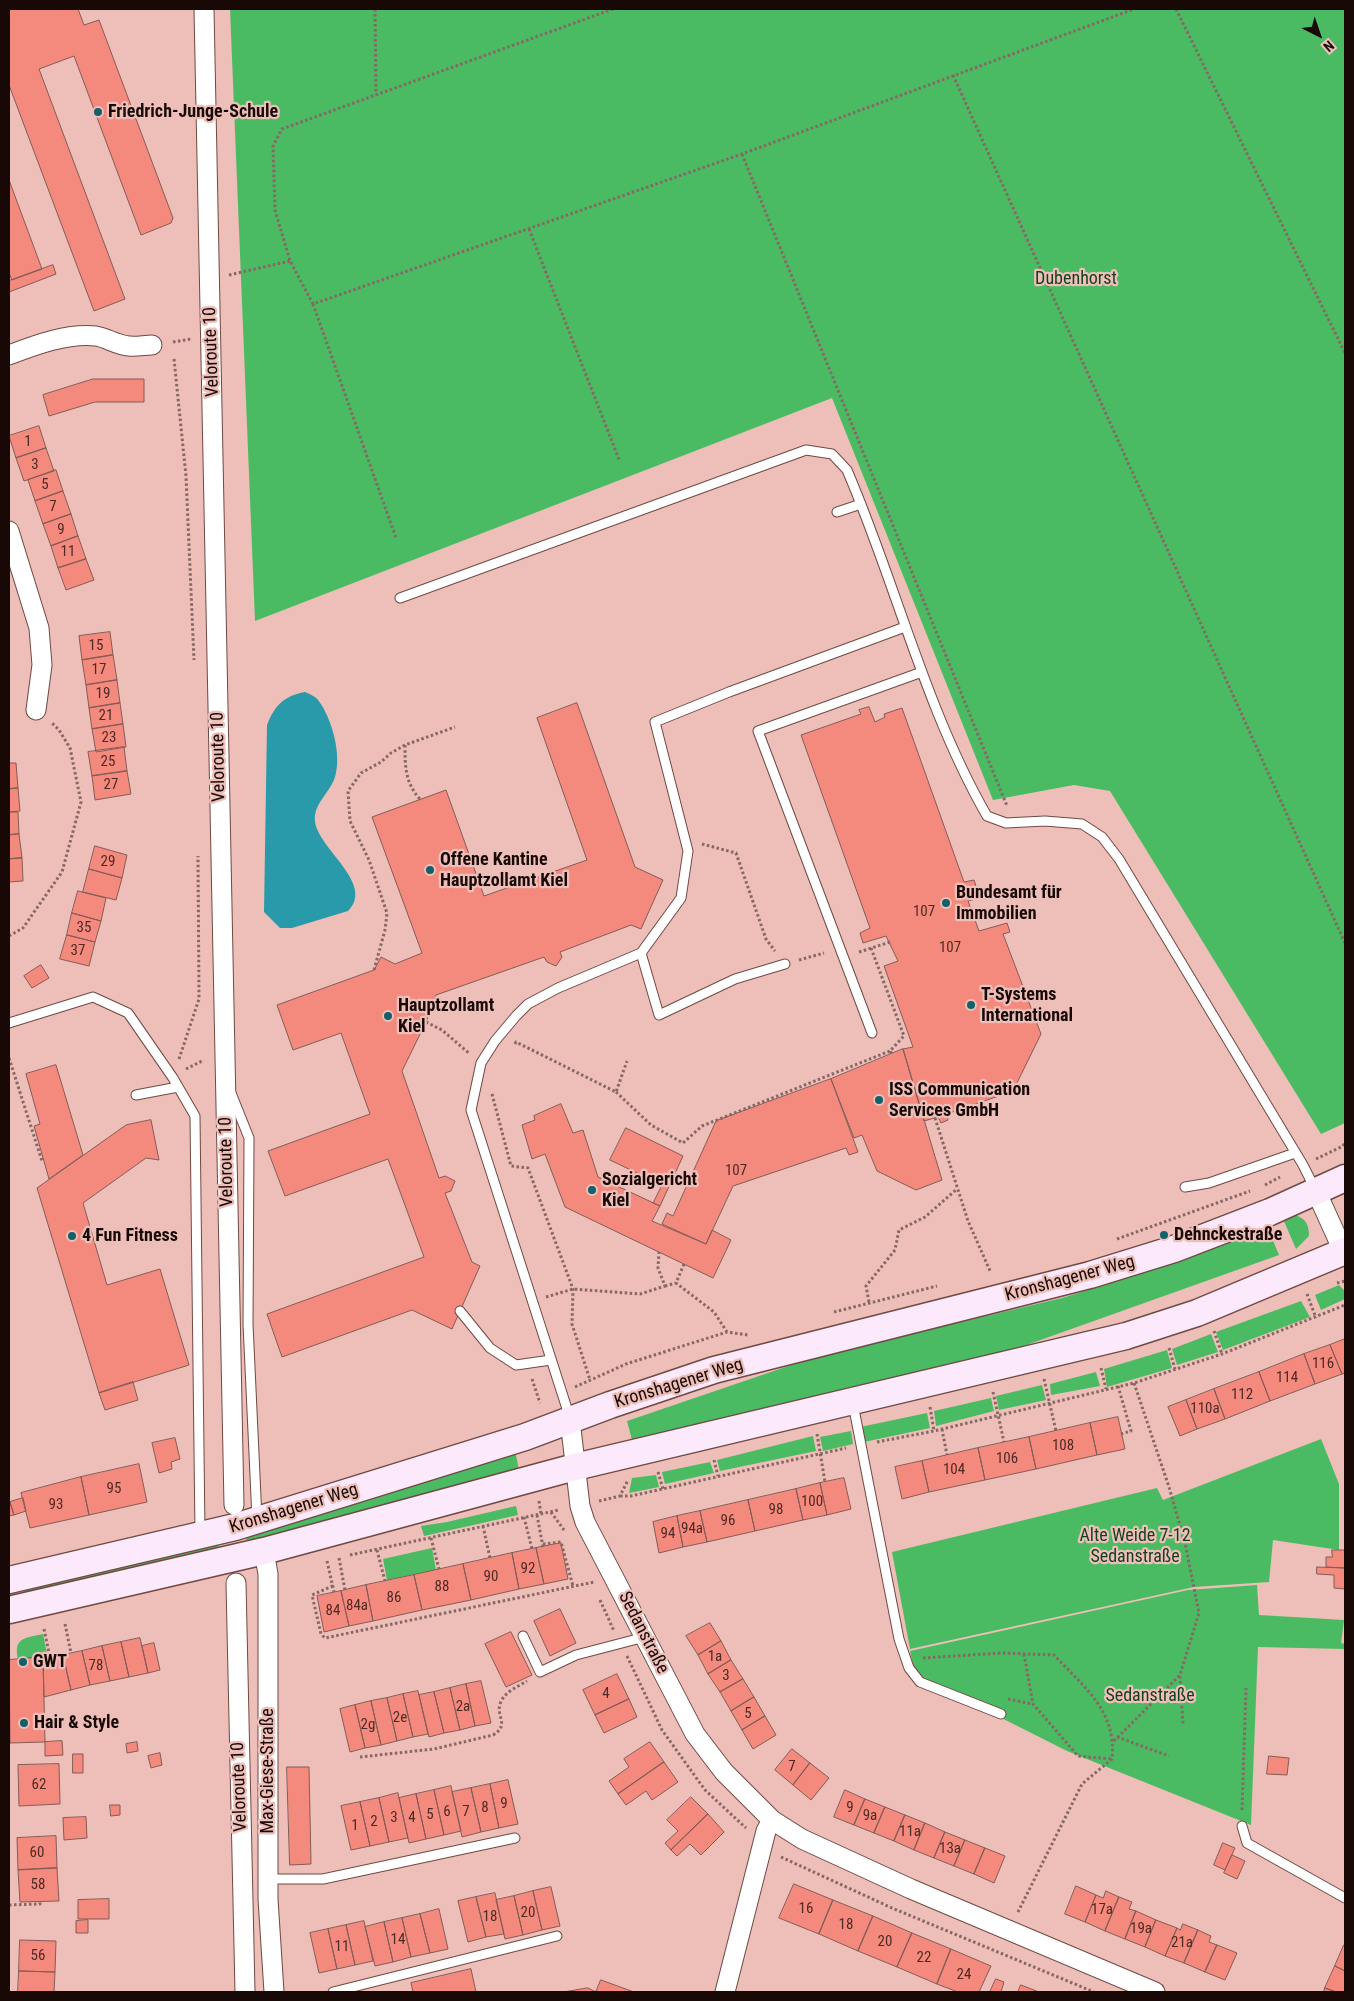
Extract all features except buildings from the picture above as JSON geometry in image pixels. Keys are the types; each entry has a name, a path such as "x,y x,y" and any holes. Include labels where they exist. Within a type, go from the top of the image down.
{"main road":[{"name":"Kronshagener Weg","path":"9,1580 200,1536 257,1520 525,1437 714,1370 1090,1275 1174,1248 1345,1178"},
{"name":"Kronshagener Weg","path":"9,1610 264,1551 575,1468 1126,1336 1197,1313 1345,1253"}],"street":[{"name":"Veloroute 10","path":"204,9 234,1505"},
{"path":"9,355 29,347 79,337 108,338 129,346 152,345"},
{"path":"9,532 39,628 42,665 36,710"},
{"path":"1316,1191 1345,1253"},
{"name":"Sedanstraße","path":"570,1420 580,1506 585,1522 695,1734 724,1772 772,1820 818,1847 1155,1992"},
{"name":"Max-Giese-Straße","path":"264,1551 268,1583 268,1879 274,1992"},
{"name":"Veloroute 10","path":"236,1583 245,1992"},
{"path":"725,1992 764,1838 772,1820"}],"lane":[{"path":"400,598 806,450 832,454 847,470 922,672 967,781 987,816 1006,822 1045,821 1082,824 1102,837 1119,860 1316,1191"},
{"path":"836,512 861,504"},
{"path":"570,1420 471,1110 482,1063 495,1041 528,1004 558,988 642,953 681,898 688,851 656,722 905,627"},
{"path":"872,1033 758,731 922,672"},
{"path":"642,953 659,1015 735,979 785,964"},
{"path":"9,1023 93,997 128,1013 173,1078 194,1116 200,1536"},
{"path":"225,1076 249,1138 248,1324 257,1520"},
{"path":"136,1095 178,1087"},
{"path":"1185,1187 1209,1183 1295,1153"},
{"path":"460,1311 490,1348 516,1365 551,1360"},
{"path":"853,1401 899,1639 909,1668 920,1682 1001,1714"},
{"path":"522,1636 540,1672 576,1655 645,1637"},
{"path":"1242,1826 1247,1843 1345,1898"},
{"path":"268,1879 323,1880 515,1838"},
{"path":"333,1992 558,1936"}],"path":[{"path":"375,9 376,95"},
{"path":"396,538 313,304 290,261 274,210 273,146 282,129 613,9"},
{"path":"313,304 742,154 1134,9"},
{"path":"1176,9 1345,353"},
{"path":"953,75 1345,943"},
{"path":"742,154 1014,822"},
{"path":"529,229 620,462"},
{"path":"209,280 290,261"},
{"path":"152,345 211,334"},
{"path":"174,359 186,476 194,670"},
{"path":"9,936 23,928 62,872 81,802 70,748 59,730 36,710"},
{"path":"374,970 385,930 386,913 369,860 350,821 348,792 361,773 405,745 455,727"},
{"path":"405,745 405,771 411,789 420,799"},
{"path":"688,851 702,844 736,853 766,939 785,964"},
{"path":"173,1078 199,999 198,854"},
{"path":"511,1049 516,1042 616,1092 651,1125 683,1143 702,1126 891,1052 904,1036 871,948"},
{"path":"426,1022 442,1030 454,1042"},
{"path":"173,1078 191,1066 225,1050"},
{"path":"9,1058 42,1161"},
{"path":"616,1092 628,1061"},
{"path":"491,1090 512,1166 528,1168 572,1289 572,1324 590,1380 626,1364 727,1332 750,1335"},
{"path":"934,1118 968,1221 992,1273"},
{"path":"1345,1142 1343,1146 1345,1151"},
{"path":"1112,1241 1259,1188"},
{"path":"869,1302 866,1286 895,1250 899,1230 925,1217 957,1189"},
{"path":"658,1252 658,1268 665,1286"},
{"path":"676,1283 684,1264"},
{"path":"982,1275 1001,1270"},
{"path":"1337,1283 1345,1281"},
{"path":"531,1302 572,1289 640,1294 676,1283"},
{"path":"676,1283 714,1312 727,1332"},
{"path":"832,1312 944,1284"},
{"path":"1307,1293 1316,1318"},
{"path":"603,1500 620,1496 631,1496 934,1431 1134,1383 1222,1354 1345,1305"},
{"path":"1214,1331 1222,1354"},
{"path":"1168,1346 1175,1370"},
{"path":"527,1364 540,1403"},
{"path":"1100,1365 1106,1389"},
{"path":"1044,1379 1056,1431"},
{"path":"1134,1383 1169,1487 1185,1543 1199,1613 1180,1675 1183,1724"},
{"path":"1118,1386 1131,1431 1121,1434"},
{"path":"992,1391 1004,1442"},
{"path":"930,1406 934,1431"},
{"path":"942,1429 947,1455"},
{"path":"816,1433 825,1482"},
{"path":"714,1457 718,1476"},
{"path":"658,1470 663,1489"},
{"path":"620,1496 631,1476"},
{"path":"538,1500 541,1514"},
{"path":"439,1569 431,1538 559,1510"},
{"path":"537,1515 543,1545 561,1542 573,1586"},
{"path":"524,1517 532,1549"},
{"path":"483,1526 490,1558"},
{"path":"377,1550 385,1581"},
{"path":"339,1558 345,1590"},
{"path":"327,1561 334,1592"},
{"path":"333,1586 312,1595 321,1634 325,1638 594,1582"},
{"path":"65,1624 71,1653"},
{"path":"44,1629 50,1658"},
{"path":"906,1658 1024,1654 1054,1655 1102,1707 1114,1741 1112,1759 1082,1784 1009,1930"},
{"path":"1024,1654 1033,1704 1078,1756 1112,1759"},
{"path":"360,1757 434,1748 494,1735 500,1731 502,1725 500,1704 506,1694 540,1672"},
{"path":"1114,1741 1180,1675"},
{"path":"1242,1826 1246,1688"},
{"path":"1117,1737 1170,1756"},
{"path":"9,1905 40,1904 40,1902"}],"green space":[{"name":"Dubenhorst","path":"230,9 1345,9 1345,1123 1321,1134 1110,791 1074,785 993,800 832,398 255,621"},
{"path":"1294,1215 1304,1220 1309,1232 1309,1236 1296,1249 1283,1219"},
{"path":"1267,1226 1279,1255 1018,1348 971,1362 632,1440 627,1421 815,1357 1062,1298 1121,1280"},
{"path":"1339,1285 1345,1291 1345,1299 1321,1310 1315,1295"},
{"path":"1301,1301 1310,1317 1223,1350 1216,1332"},
{"path":"1211,1334 1218,1352 1177,1365 1172,1349"},
{"path":"1167,1350 1172,1368 1107,1387 1104,1369"},
{"path":"1096,1372 1100,1386 1051,1395 1050,1384"},
{"path":"1042,1385 1046,1400 999,1410 996,1396"},
{"path":"991,1398 994,1411 936,1426 934,1411"},
{"path":"927,1413 930,1428 864,1442 860,1427"},
{"path":"851,1431 853,1444 823,1451 820,1437"},
{"path":"813,1436 816,1451 720,1471 717,1460"},
{"name":"Alte Weide 7-12 Sedanstraße","path":"1321,1439 1339,1484 1339,1550 1273,1540 1269,1582 1194,1587 910,1649 892,1552 1157,1488 1163,1500"},
{"path":"515,1450 519,1470 247,1547 246,1535 392,1493"},
{"path":"710,1462 714,1473 665,1484 662,1472"},
{"path":"656,1475 659,1487 629,1493 632,1478"},
{"path":"516,1506 518,1515 424,1536 421,1526 447,1522"},
{"path":"218,1543 219,1553 26,1596 24,1589"},
{"path":"432,1548 436,1570 387,1580 383,1559"},
{"path":"1257,1585 1259,1615 1344,1620 1341,1643 1345,1644 1345,1649 1258,1647 1251,1825 1067,1751 924,1679 913,1665 910,1651 1188,1590"},
{"path":"43,1634 48,1659 18,1659 17,1646 19,1642 26,1638"}],"water":[{"path":"305,692 317,699 328,717 334,737 337,758 337,768 333,783 319,804 315,821 318,832 350,878 355,889 355,900 348,911 292,928 280,928 264,912 267,725 273,712 281,702 291,696"}],"place":[{"name":"Friedrich-Junge-Schule","path":"98,112"},
{"name":"Offene Kantine Hauptzollamt Kiel","path":"430,870"},
{"name":"Bundesamt für Immobilien","path":"946,903"},
{"name":"T-Systems International","path":"971,1005"},
{"name":"Hauptzollamt Kiel","path":"388,1016"},
{"name":"ISS Communication Services GmbH","path":"879,1100"},
{"name":"Sozialgericht Kiel","path":"592,1190"},
{"name":"Dehnckestraße","path":"1164,1235"},
{"name":"4 Fun Fitness","path":"72,1236"},
{"name":"GWT","path":"23,1662"},
{"name":"Hair & Style","path":"24,1723"}]}
